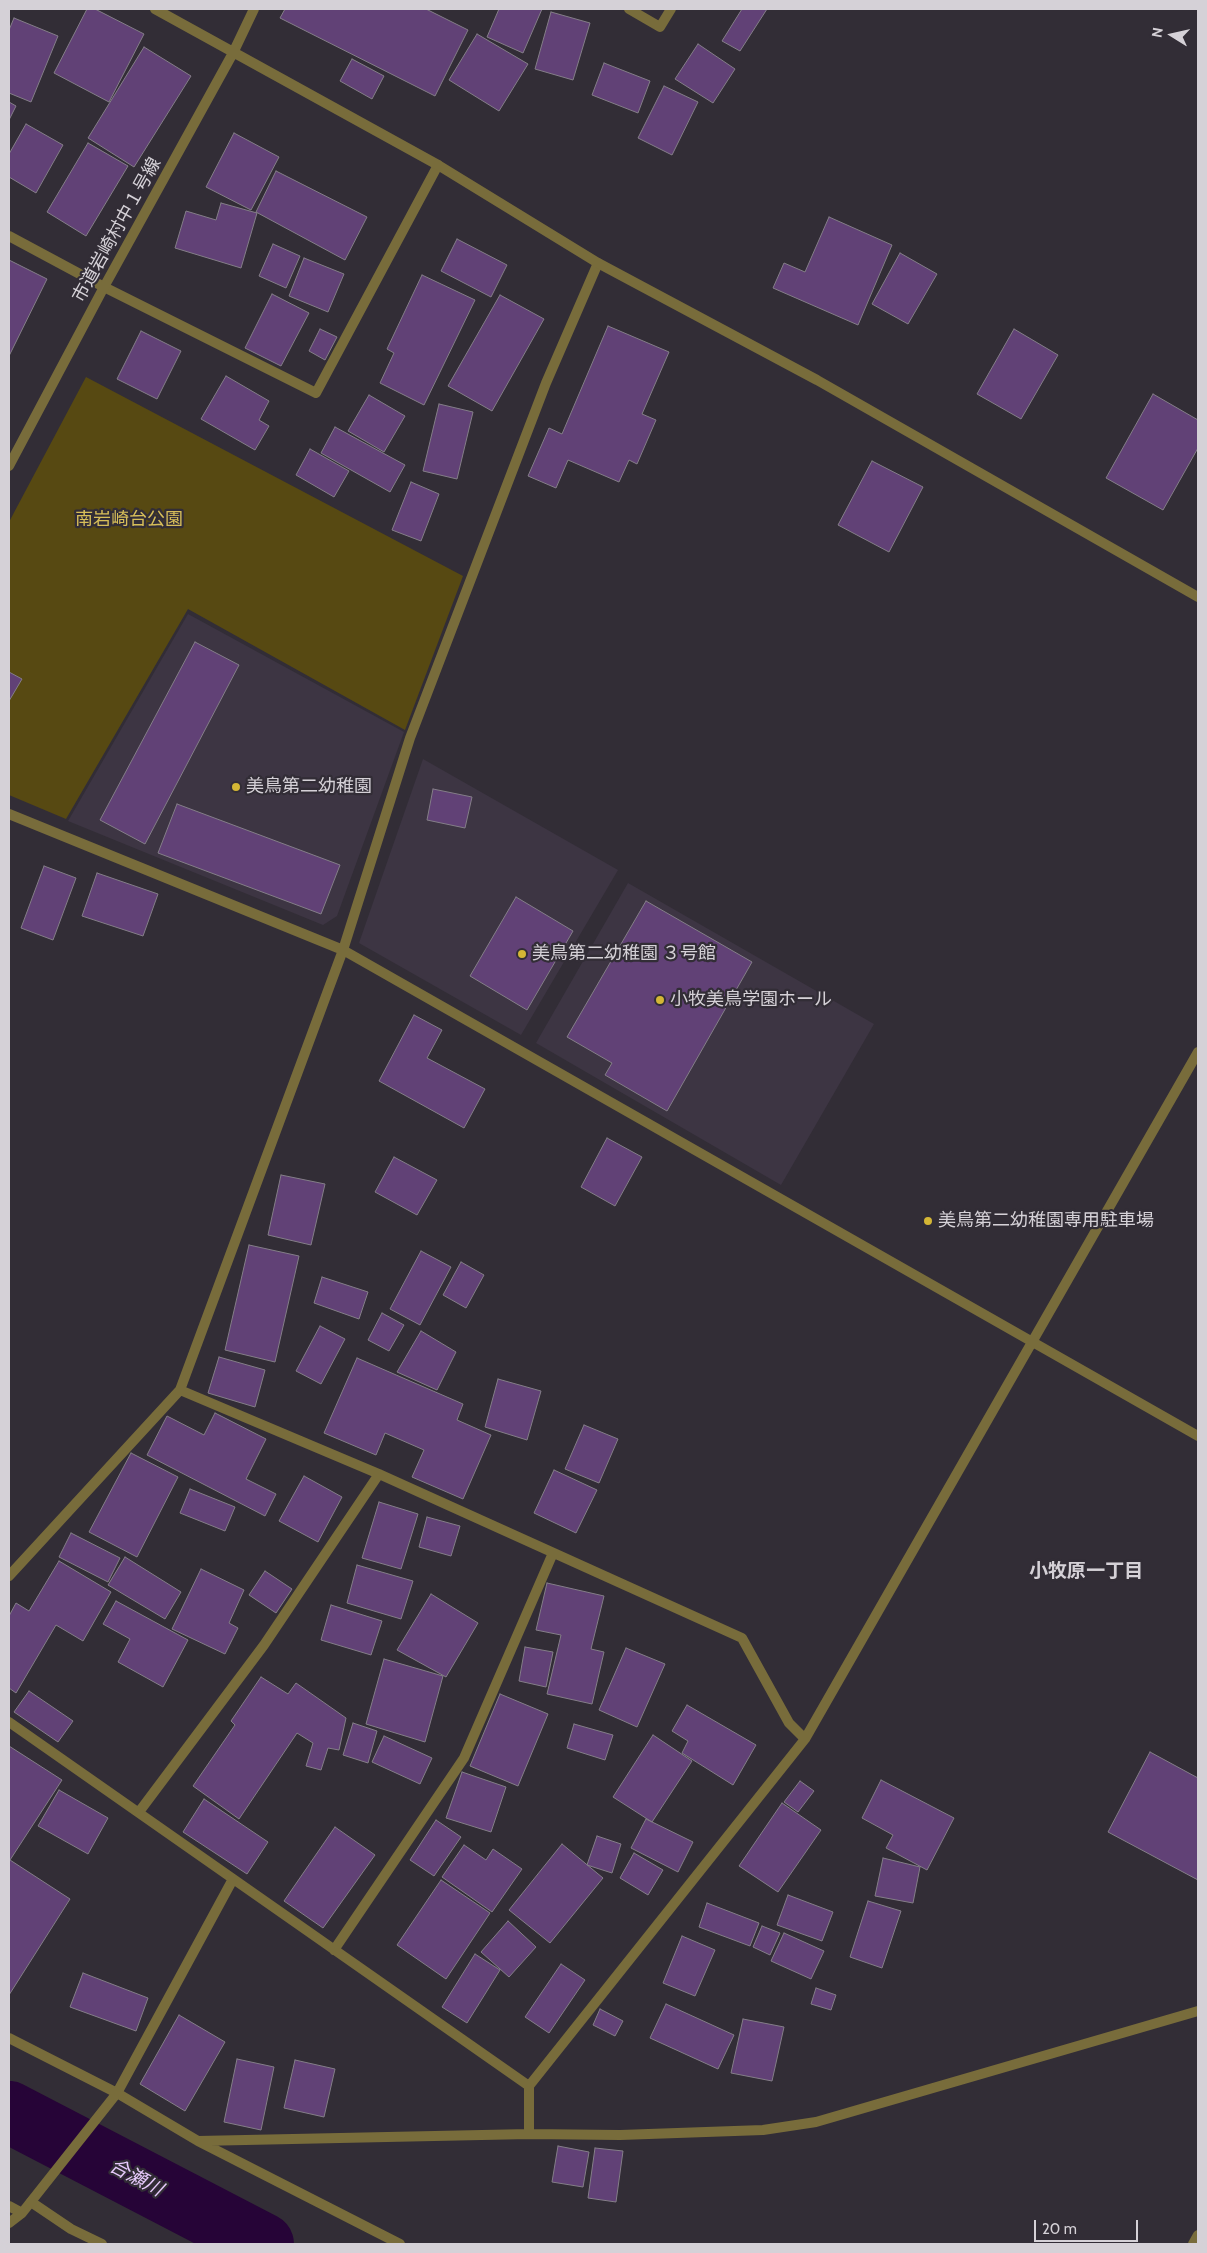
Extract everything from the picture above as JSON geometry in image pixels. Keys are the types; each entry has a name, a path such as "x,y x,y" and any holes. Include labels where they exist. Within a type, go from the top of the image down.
{"street":[{"path":"155,9 438,165 598,263 817,380 1198,596"},
{"name":"市道岩崎村中１号線","path":"9,466 233,53 254,9"},
{"path":"629,9 660,27 671,9"},
{"path":"9,236 104,288 316,393 438,165"},
{"path":"9,1576 180,1390 343,950 410,738 546,383 598,263"},
{"path":"9,814 343,950 1198,1436"},
{"path":"529,2134 529,2086 805,1739 1198,1052"},
{"path":"180,1390 379,1474 742,1638 788,1723 805,1739"},
{"path":"139,1812 264,1645 379,1474"},
{"path":"334,1950 464,1758 554,1553"},
{"path":"9,1722 529,2086"},
{"path":"9,2223 22,2213 117,2094 233,1879"},
{"path":"198,2141 529,2134 620,2135 763,2130 816,2122 1198,2011"},
{"path":"9,2038 117,2094 198,2141 400,2244"},
{"path":"31,2202 71,2229 102,2244"},
{"path":"9,2206 22,2213"},
{"path":"1193,2244 1198,2235"}],"shaded area":[{"name":"美鳥第二幼稚園","path":"188,614 404,732 337,916 323,925 68,821"},
{"name":"美鳥第二幼稚園","path":"423,759 618,870 521,1035 359,943"},
{"path":"628,883 874,1024 781,1185 536,1043"}],"green space":[{"name":"南岩崎台公園","path":"86,377 463,576 405,730 188,609 66,819 9,795 9,522"}],"building":[{"path":"87,9 95,9 144,34 109,102 54,73"},
{"path":"285,9 426,9 468,30 435,96 280,18"},
{"path":"499,9 542,9 523,53 487,37"},
{"path":"742,9 767,9 740,51 722,41"},
{"path":"551,12 590,23 573,80 535,69"},
{"path":"14,18 58,36 31,102 9,93 9,30"},
{"path":"477,34 528,64 499,111 449,80"},
{"path":"698,44 735,69 713,103 675,79"},
{"path":"144,47 191,76 134,167 88,138"},
{"path":"352,59 384,76 372,99 340,81"},
{"path":"604,63 650,81 638,113 592,95"},
{"path":"664,86 698,102 672,155 638,138"},
{"path":"9,102 16,106 9,120"},
{"path":"26,124 63,145 36,193 9,177 9,154"},
{"path":"234,133 279,157 251,210 206,187"},
{"path":"88,143 128,166 86,236 47,212"},
{"path":"276,171 367,217 345,260 256,212"},
{"path":"221,203 257,213 241,268 175,248 186,211 216,220"},
{"path":"829,217 892,245 858,325 773,288 784,263 805,272"},
{"path":"457,239 507,265 491,297 441,271"},
{"path":"273,244 300,256 286,288 259,276"},
{"path":"900,253 937,274 908,324 872,304"},
{"path":"304,258 344,274 328,312 289,296"},
{"path":"9,260 47,279 9,356"},
{"path":"422,275 475,300 424,405 380,383 394,353 387,349"},
{"path":"272,294 309,313 281,366 245,348"},
{"path":"500,295 544,319 492,411 448,386"},
{"path":"608,326 669,352 642,414 656,420 637,464 629,460 619,482 568,460 556,488 528,476 549,428 562,434"},
{"path":"320,329 337,337 325,360 309,351"},
{"path":"1014,329 1058,355 1021,419 977,394"},
{"path":"141,331 181,351 157,399 117,379"},
{"path":"226,376 269,401 259,420 269,426 255,450 201,419"},
{"path":"1153,394 1198,420 1198,448 1163,510 1106,478"},
{"path":"369,395 405,416 384,452 348,431"},
{"path":"439,404 473,412 457,479 423,471"},
{"path":"335,427 405,465 390,492 321,453"},
{"path":"310,449 349,471 334,497 296,475"},
{"path":"872,461 923,487 889,552 838,525"},
{"path":"411,482 439,494 421,541 392,530"},
{"path":"195,642 239,665 145,844 100,820"},
{"path":"9,672 22,679 9,701"},
{"path":"433,789 472,797 465,828 427,820"},
{"path":"177,804 340,865 321,914 158,853"},
{"path":"44,866 76,878 53,940 21,928"},
{"path":"97,873 158,894 143,936 82,916"},
{"name":"美鳥第二幼稚園 ３号館","path":"516,897 573,931 527,1010 470,976"},
{"name":"小牧美鳥学園ホール","path":"646,901 752,962 667,1111 605,1075 612,1063 567,1037"},
{"path":"414,1015 442,1030 427,1058 485,1089 464,1128 379,1081"},
{"path":"607,1138 642,1157 615,1206 581,1187"},
{"path":"394,1157 437,1180 417,1215 375,1192"},
{"path":"281,1175 325,1184 311,1245 268,1235"},
{"path":"249,1245 299,1256 275,1362 225,1350"},
{"path":"421,1251 451,1267 420,1325 390,1309"},
{"path":"461,1262 484,1275 466,1308 443,1295"},
{"path":"322,1277 368,1292 359,1319 314,1303"},
{"path":"382,1313 404,1325 389,1351 368,1340"},
{"path":"320,1326 345,1339 321,1384 296,1371"},
{"path":"421,1331 456,1352 437,1390 397,1372"},
{"path":"219,1357 265,1370 255,1407 208,1393"},
{"path":"357,1358 463,1404 457,1420 491,1435 463,1499 412,1477 424,1450 385,1433 376,1455 324,1433"},
{"path":"498,1379 541,1391 527,1440 485,1427"},
{"path":"215,1413 266,1439 246,1479 276,1494 265,1516 147,1455 167,1416 204,1435"},
{"path":"584,1425 618,1439 599,1483 565,1469"},
{"path":"131,1453 178,1477 137,1557 89,1532"},
{"path":"554,1470 597,1490 576,1533 534,1513"},
{"path":"304,1476 342,1497 318,1542 279,1521"},
{"path":"190,1489 235,1507 225,1531 180,1513"},
{"path":"379,1502 418,1514 401,1569 362,1558"},
{"path":"427,1517 460,1526 451,1556 419,1547"},
{"path":"71,1533 120,1558 108,1582 59,1557"},
{"path":"125,1557 181,1592 165,1619 108,1585"},
{"path":"59,1561 111,1592 83,1641 56,1625 16,1693 9,1688 9,1616 16,1603 29,1611"},
{"path":"357,1565 413,1581 401,1619 347,1603"},
{"path":"201,1569 244,1590 229,1623 238,1628 225,1654 172,1629"},
{"path":"265,1571 292,1589 276,1613 249,1595"},
{"path":"547,1583 604,1596 591,1649 604,1652 592,1704 547,1694 561,1635 536,1630"},
{"path":"431,1594 478,1623 446,1677 397,1650"},
{"path":"116,1601 188,1640 163,1687 118,1662 130,1639 103,1624"},
{"path":"331,1605 382,1621 371,1655 321,1640"},
{"path":"525,1647 553,1652 546,1687 519,1681"},
{"path":"626,1648 665,1664 637,1727 599,1710"},
{"path":"384,1659 443,1676 425,1742 366,1724"},
{"path":"261,1677 288,1694 296,1683 346,1718 339,1750 328,1748 321,1770 306,1766 313,1743 297,1733 239,1819 193,1786 235,1725 231,1721"},
{"path":"29,1691 73,1721 58,1742 14,1712"},
{"path":"500,1694 548,1714 518,1786 470,1766"},
{"path":"687,1705 756,1745 733,1785 682,1753 688,1741 672,1731"},
{"path":"353,1723 377,1731 368,1763 343,1755"},
{"path":"574,1724 613,1735 605,1760 567,1748"},
{"path":"653,1735 692,1761 652,1822 613,1797"},
{"path":"384,1736 432,1758 420,1784 372,1762"},
{"path":"9,1746 62,1780 10,1860 70,1899 9,1995"},
{"path":"1150,1752 1198,1778 1198,1880 1108,1832"},
{"path":"462,1772 506,1787 491,1832 446,1818"},
{"path":"881,1780 954,1818 927,1870 886,1848 893,1835 862,1818"},
{"path":"800,1781 814,1791 798,1812 784,1802"},
{"path":"59,1790 108,1818 88,1854 38,1826"},
{"path":"204,1799 268,1842 247,1874 183,1832"},
{"path":"782,1803 821,1830 778,1892 739,1866"},
{"path":"646,1819 693,1842 678,1872 631,1848"},
{"path":"436,1820 461,1837 434,1876 410,1860"},
{"path":"335,1827 375,1855 323,1928 284,1901"},
{"path":"597,1836 621,1844 612,1873 587,1865"},
{"path":"562,1844 603,1878 550,1943 509,1910"},
{"path":"464,1845 486,1860 493,1849 522,1869 492,1912 442,1877"},
{"path":"634,1853 663,1870 648,1895 620,1878"},
{"path":"883,1858 920,1867 913,1903 875,1896"},
{"path":"441,1880 490,1913 446,1979 397,1945"},
{"path":"788,1895 833,1912 822,1941 777,1925"},
{"path":"868,1901 901,1911 882,1968 850,1957"},
{"path":"707,1903 759,1923 750,1946 699,1927"},
{"path":"508,1921 536,1947 509,1977 481,1952"},
{"path":"762,1926 780,1933 770,1955 753,1947"},
{"path":"784,1933 824,1951 811,1979 771,1961"},
{"path":"682,1936 715,1950 695,1996 663,1983"},
{"path":"475,1954 500,1970 467,2023 442,2007"},
{"path":"561,1964 585,1980 549,2033 525,2017"},
{"path":"83,1973 148,1998 136,2031 70,2007"},
{"path":"816,1988 836,1995 831,2010 811,2004"},
{"path":"666,2004 734,2035 718,2069 650,2038"},
{"path":"600,2009 623,2021 615,2036 593,2025"},
{"path":"179,2015 225,2042 185,2111 140,2084"},
{"path":"743,2019 784,2027 772,2081 731,2073"},
{"path":"237,2059 274,2067 261,2130 224,2122"},
{"path":"295,2060 335,2069 324,2117 284,2108"},
{"path":"558,2146 589,2152 583,2187 552,2182"},
{"path":"595,2148 623,2151 616,2202 588,2198"}],"waterway":[{"name":"合瀬川","path":"9,2112 263,2244"}],"place":[{"name":"美鳥第二幼稚園","path":"236,787"},
{"name":"美鳥第二幼稚園 ３号館","path":"522,954"},
{"name":"小牧美鳥学園ホール","path":"660,1000"},
{"name":"美鳥第二幼稚園専用駐車場","path":"928,1221"}],"district":[{"name":"小牧原一丁目","path":"1086,1571"}]}
